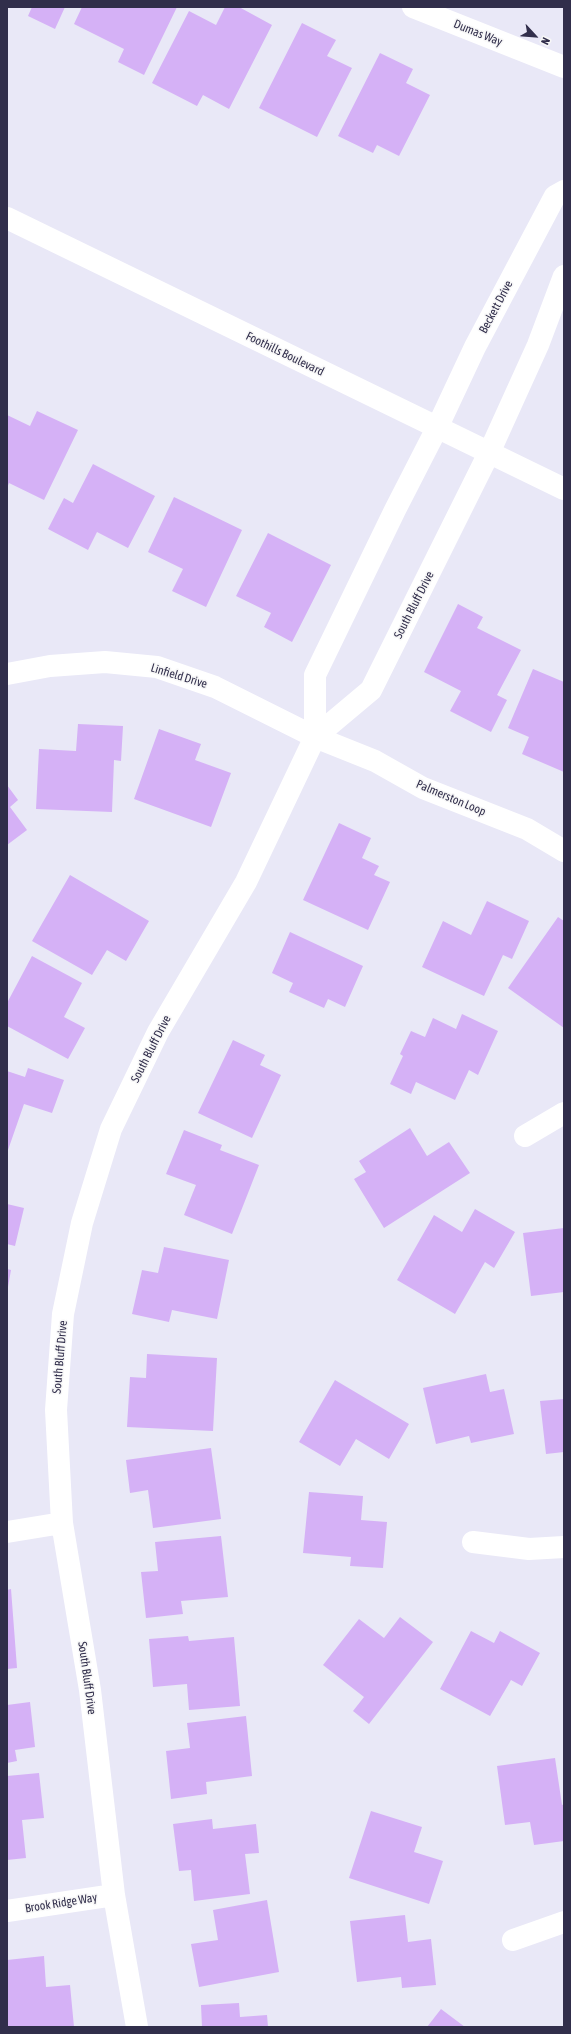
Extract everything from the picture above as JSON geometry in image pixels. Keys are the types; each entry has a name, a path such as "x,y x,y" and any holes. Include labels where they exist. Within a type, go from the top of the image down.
{"street":[{"name":"Dumas Way","path":"414,7 564,67"},
{"name":"Beckett Drive","path":"437,428 475,347 555,196 564,191"},
{"name":"Foothills Boulevard","path":"7,218 564,489"},
{"path":"489,453 538,345 564,276"},
{"name":"South Bluff Drive","path":"315,737 315,675 394,510 437,428"},
{"name":"South Bluff Drive","path":"137,2027 114,1895 90,1690 62,1523 56,1410 63,1314 82,1224 111,1129 158,1032 246,882 315,737 371,690 489,453"},
{"name":"Linfield Drive","path":"7,674 50,666 105,662 157,667 215,687 315,737"},
{"name":"Palmerston Loop","path":"315,737 375,761 423,788 527,829 564,851"},
{"path":"525,1136 564,1113"},
{"path":"7,1532 62,1523"},
{"path":"473,1542 529,1549 564,1547"},
{"name":"Brook Ridge Way","path":"7,1912 114,1895"},
{"path":"513,1940 564,1922"}],"building":[{"path":"32,7 65,7 55,29 28,16"},
{"path":"82,7 177,7 144,75 118,62 124,49 74,24"},
{"path":"225,7 239,7 272,25 229,109 203,95 197,106 152,83 189,11 216,25"},
{"path":"302,23 336,40 327,56 352,68 317,137 259,108"},
{"path":"380,53 413,69 406,83 430,95 399,156 377,145 373,153 338,136"},
{"path":"37,411 78,430 44,500 9,483 7,488 7,415 30,426"},
{"path":"93,464 155,496 128,548 97,532 88,550 48,529 64,498 73,503"},
{"path":"174,497 242,530 206,607 172,591 183,569 148,552"},
{"path":"268,533 331,565 292,642 264,627 271,613 236,596"},
{"path":"458,604 483,617 477,628 521,650 497,695 507,700 491,732 450,711 461,691 424,672"},
{"path":"533,669 564,682 564,772 522,754 529,737 508,728"},
{"path":"78,724 123,726 121,761 114,760 112,812 36,809 39,749 76,751"},
{"path":"159,729 201,744 195,760 231,773 211,827 134,799"},
{"path":"7,785 18,800 10,807 27,830 7,845"},
{"path":"339,823 371,838 362,858 379,866 374,875 390,882 368,930 303,900"},
{"path":"70,875 149,921 126,961 107,950 92,975 32,941"},
{"path":"487,901 529,921 512,959 503,955 484,996 422,967 443,921 471,935"},
{"path":"558,917 564,921 564,1028 508,988"},
{"path":"290,932 363,966 345,1007 328,999 324,1008 289,992 293,983 272,973"},
{"path":"32,956 82,983 64,1017 85,1028 68,1059 7,1026 7,1003"},
{"path":"462,1014 498,1031 478,1075 469,1070 455,1100 416,1082 411,1094 390,1084 403,1056 400,1054 411,1031 425,1037 433,1018 456,1029"},
{"path":"233,1040 265,1055 260,1065 281,1075 252,1138 198,1113"},
{"path":"28,1068 64,1080 52,1113 24,1104 8,1150 7,1071 25,1077"},
{"path":"410,1128 427,1156 449,1142 470,1173 384,1228 354,1179 366,1172 359,1161"},
{"path":"184,1130 222,1145 220,1150 259,1165 232,1234 184,1215 196,1185 166,1174"},
{"path":"7,1204 24,1208 15,1246 7,1244"},
{"path":"475,1209 515,1232 494,1268 485,1262 455,1314 397,1280 434,1215 462,1232"},
{"path":"564,1228 564,1292 531,1296 523,1233"},
{"path":"164,1247 229,1260 217,1319 172,1310 169,1322 132,1314 142,1270 158,1273"},
{"path":"7,1269 11,1270 8,1287 7,1287"},
{"path":"147,1354 217,1358 213,1431 127,1427 130,1377 146,1378"},
{"path":"486,1374 490,1392 504,1389 514,1434 471,1443 469,1436 436,1444 423,1388"},
{"path":"335,1380 409,1424 389,1459 356,1439 340,1466 299,1442"},
{"path":"564,1399 564,1452 546,1454 540,1401"},
{"path":"211,1448 221,1519 153,1528 148,1490 130,1493 126,1460"},
{"path":"309,1492 363,1496 361,1520 387,1522 383,1568 350,1566 351,1557 303,1553"},
{"path":"221,1536 228,1597 181,1601 183,1614 146,1618 141,1572 158,1571 155,1542"},
{"path":"11,1589 17,1668 7,1669 7,1590"},
{"path":"400,1617 433,1642 369,1724 353,1711 364,1697 323,1665 359,1619 384,1638"},
{"path":"471,1631 494,1643 500,1631 540,1653 522,1686 511,1680 490,1716 440,1689"},
{"path":"188,1636 189,1641 234,1637 240,1706 189,1710 187,1684 153,1687 149,1639"},
{"path":"30,1702 35,1747 15,1750 17,1761 7,1763 7,1705"},
{"path":"246,1716 252,1776 206,1782 207,1794 171,1799 166,1751 190,1748 187,1723"},
{"path":"555,1758 562,1805 564,1804 564,1841 534,1845 530,1822 505,1825 497,1766"},
{"path":"39,1773 44,1818 22,1820 26,1858 7,1860 7,1776"},
{"path":"371,1811 422,1827 414,1852 443,1861 429,1904 349,1878"},
{"path":"212,1819 213,1829 256,1824 259,1853 245,1854 250,1894 194,1901 191,1870 179,1871 173,1824"},
{"path":"267,1900 279,1972 199,1987 191,1944 218,1940 213,1910"},
{"path":"405,1915 408,1942 431,1939 436,1985 402,1988 401,1977 357,1982 350,1921"},
{"path":"44,1956 46,1987 70,1985 74,2027 7,2027 7,1960"},
{"path":"239,2003 240,2017 267,2015 268,2027 202,2027 201,2005"},
{"path":"441,2009 465,2027 427,2027"}]}
